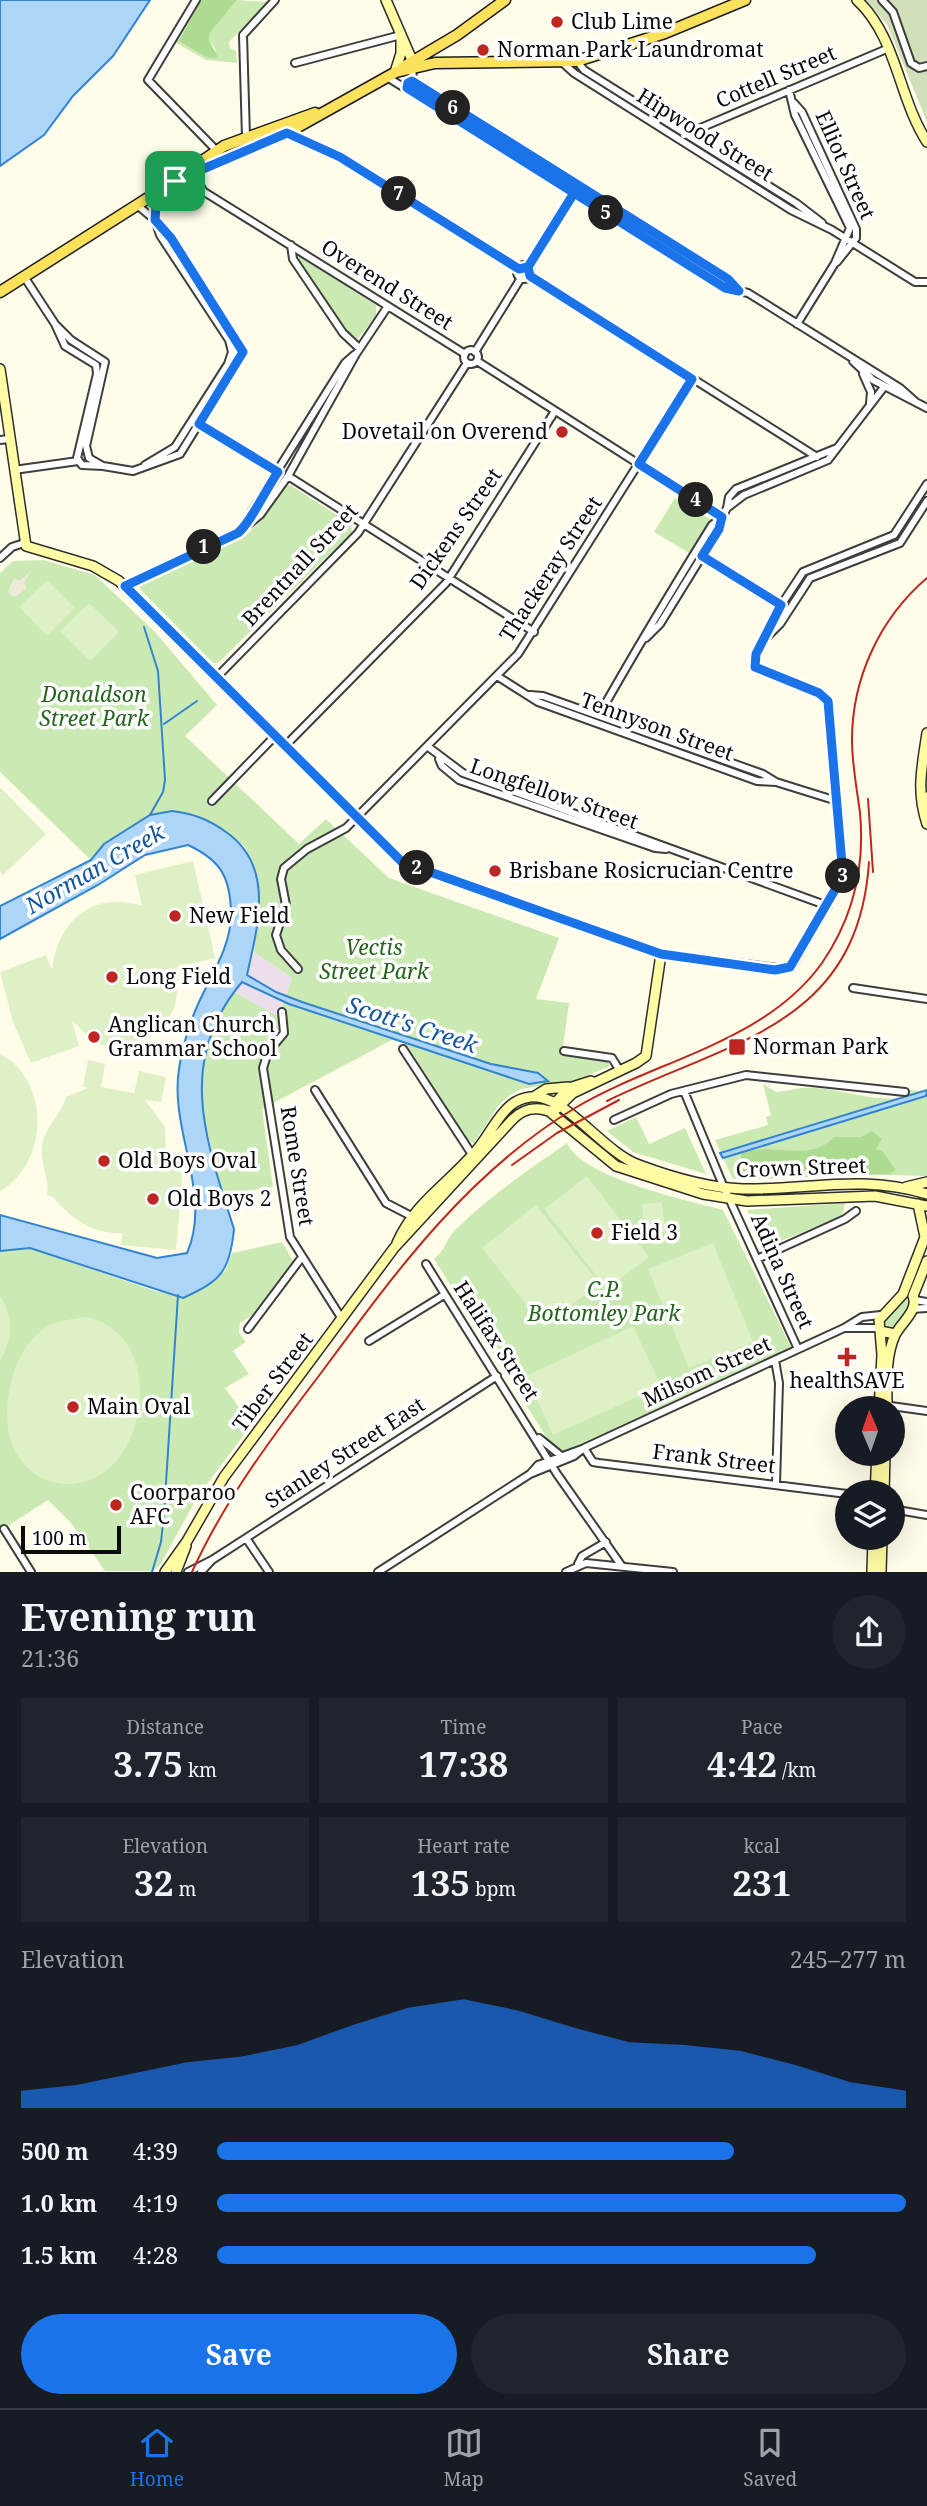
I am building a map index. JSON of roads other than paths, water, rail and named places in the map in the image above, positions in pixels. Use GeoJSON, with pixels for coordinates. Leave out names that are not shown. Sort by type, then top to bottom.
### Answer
{"type":"FeatureCollection","features":[{"type":"Feature","properties":{"kind":"main road"},"geometry":{"type":"LineString","coordinates":[[387,0],[412,64]]}},
{"type":"Feature","properties":{"kind":"main road"},"geometry":{"type":"LineString","coordinates":[[412,64],[577,61],[665,33],[745,0]]}},
{"type":"Feature","properties":{"kind":"main road"},"geometry":{"type":"LineString","coordinates":[[848,0],[868,13]]}},
{"type":"Feature","properties":{"kind":"main road"},"geometry":{"type":"LineString","coordinates":[[857,0],[880,25],[909,109],[925,136]]}},
{"type":"Feature","properties":{"kind":"main road"},"geometry":{"type":"LineString","coordinates":[[0,292],[177,180],[287,133],[322,110],[412,64],[500,1]]}},
{"type":"Feature","properties":{"kind":"main road"},"geometry":{"type":"LineString","coordinates":[[392,74],[401,52],[401,35]]}},
{"type":"Feature","properties":{"kind":"main road"},"geometry":{"type":"LineString","coordinates":[[447,41],[445,54],[455,62]]}},
{"type":"Feature","properties":{"kind":"main road"},"geometry":{"type":"LineString","coordinates":[[177,180],[216,150],[322,110]]}},
{"type":"Feature","properties":{"kind":"main road"},"geometry":{"type":"LineString","coordinates":[[269,129],[284,129],[287,133]]}},
{"type":"Feature","properties":{"kind":"main road"},"geometry":{"type":"LineString","coordinates":[[216,150],[235,153]]}},
{"type":"Feature","properties":{"kind":"main road"},"geometry":{"type":"LineString","coordinates":[[0,299],[20,281]]}},
{"type":"Feature","properties":{"kind":"main road"},"geometry":{"type":"LineString","coordinates":[[0,369],[5,439],[14,470],[24,543],[31,550],[100,569],[125,586],[396,858],[408,865],[661,954],[646,1056],[558,1103],[533,1096]]}},
{"type":"Feature","properties":{"kind":"main road"},"geometry":{"type":"LineString","coordinates":[[926,821],[921,809],[920,791],[927,733]]}},
{"type":"Feature","properties":{"kind":"main road"},"geometry":{"type":"LineString","coordinates":[[926,821],[927,797]]}},
{"type":"Feature","properties":{"kind":"main road"},"geometry":{"type":"LineString","coordinates":[[474,1158],[508,1108],[520,1099],[546,1089],[598,1080]]}},
{"type":"Feature","properties":{"kind":"main road"},"geometry":{"type":"LineString","coordinates":[[474,1158],[521,1112],[533,1108],[550,1112],[569,1087]]}},
{"type":"Feature","properties":{"kind":"main road","name":"Crown Street"},"geometry":{"type":"LineString","coordinates":[[558,1103],[607,1148],[625,1159],[724,1188],[875,1182],[927,1194]]}},
{"type":"Feature","properties":{"kind":"main road","name":"Crown Street"},"geometry":{"type":"LineString","coordinates":[[550,1112],[604,1159],[625,1171],[731,1200],[857,1195],[922,1205]]}},
{"type":"Feature","properties":{"kind":"main road","name":"Tiber Street"},"geometry":{"type":"LineString","coordinates":[[165,1572],[187,1541],[224,1477],[394,1248],[416,1219],[474,1158]]}},
{"type":"Feature","properties":{"kind":"main road"},"geometry":{"type":"LineString","coordinates":[[906,1187],[927,1182]]}},
{"type":"Feature","properties":{"kind":"main road"},"geometry":{"type":"LineString","coordinates":[[911,1300],[926,1235],[922,1205]]}},
{"type":"Feature","properties":{"kind":"main road"},"geometry":{"type":"LineString","coordinates":[[884,1396],[895,1334],[927,1261]]}},
{"type":"Feature","properties":{"kind":"main road"},"geometry":{"type":"LineString","coordinates":[[882,1396],[879,1330],[881,1315],[911,1300]]}},
{"type":"Feature","properties":{"kind":"main road"},"geometry":{"type":"LineString","coordinates":[[879,1330],[895,1334]]}},
{"type":"Feature","properties":{"kind":"main road","name":"Tiber Street"},"geometry":{"type":"LineString","coordinates":[[176,1572],[187,1541]]}},
{"type":"Feature","properties":{"kind":"main road"},"geometry":{"type":"LineString","coordinates":[[872,1572],[873,1550]]}},
{"type":"Feature","properties":{"kind":"main road"},"geometry":{"type":"LineString","coordinates":[[881,1572],[882,1550]]}},
{"type":"Feature","properties":{"kind":"street"},"geometry":{"type":"LineString","coordinates":[[196,0],[148,80],[216,150]]}},
{"type":"Feature","properties":{"kind":"street"},"geometry":{"type":"LineString","coordinates":[[246,137],[243,34],[275,0]]}},
{"type":"Feature","properties":{"kind":"street"},"geometry":{"type":"LineString","coordinates":[[882,0],[893,12],[911,63],[919,68],[927,66]]}},
{"type":"Feature","properties":{"kind":"street"},"geometry":{"type":"LineString","coordinates":[[295,63],[401,35]]}},
{"type":"Feature","properties":{"kind":"street","name":"Cottell Street"},"geometry":{"type":"LineString","coordinates":[[680,140],[686,134],[888,48]]}},
{"type":"Feature","properties":{"kind":"street","name":"Hipwood Street"},"geometry":{"type":"LineString","coordinates":[[577,61],[585,71],[796,203],[849,241],[915,282],[927,282]]}},
{"type":"Feature","properties":{"kind":"street","name":"Hipwood Street"},"geometry":{"type":"LineString","coordinates":[[563,63],[576,75],[791,210],[832,230]]}},
{"type":"Feature","properties":{"kind":"street"},"geometry":{"type":"LineString","coordinates":[[412,64],[414,82]]}},
{"type":"Feature","properties":{"kind":"street"},"geometry":{"type":"LineString","coordinates":[[392,74],[407,88],[725,288],[739,291],[797,324],[905,391],[917,403]]}},
{"type":"Feature","properties":{"kind":"street"},"geometry":{"type":"LineString","coordinates":[[407,88],[409,82],[414,82],[728,279],[739,291]]}},
{"type":"Feature","properties":{"kind":"street","name":"Elliot Street"},"geometry":{"type":"LineString","coordinates":[[789,90],[851,217],[856,232],[849,241]]}},
{"type":"Feature","properties":{"kind":"street"},"geometry":{"type":"LineString","coordinates":[[287,133],[340,157],[519,269],[528,267]]}},
{"type":"Feature","properties":{"kind":"street"},"geometry":{"type":"LineString","coordinates":[[202,168],[198,183],[206,193]]}},
{"type":"Feature","properties":{"kind":"street","name":"Overend Street"},"geometry":{"type":"LineString","coordinates":[[177,180],[206,193],[465,354]]}},
{"type":"Feature","properties":{"kind":"street"},"geometry":{"type":"LineString","coordinates":[[141,469],[175,447],[229,362],[232,352],[229,340],[160,235],[157,223],[157,192]]}},
{"type":"Feature","properties":{"kind":"street"},"geometry":{"type":"LineString","coordinates":[[530,276],[528,267],[574,193]]}},
{"type":"Feature","properties":{"kind":"street"},"geometry":{"type":"LineString","coordinates":[[14,470],[78,461],[92,467],[132,471],[180,454],[243,350],[171,238],[137,205]]}},
{"type":"Feature","properties":{"kind":"street"},"geometry":{"type":"LineString","coordinates":[[797,324],[849,241]]}},
{"type":"Feature","properties":{"kind":"street","name":"Overend Street"},"geometry":{"type":"LineString","coordinates":[[291,245],[293,259],[358,351]]}},
{"type":"Feature","properties":{"kind":"street"},"geometry":{"type":"LineString","coordinates":[[477,361],[467,363],[465,354],[474,352],[521,278],[519,269]]}},
{"type":"Feature","properties":{"kind":"street"},"geometry":{"type":"LineString","coordinates":[[521,278],[530,276],[817,457]]}},
{"type":"Feature","properties":{"kind":"street"},"geometry":{"type":"LineString","coordinates":[[20,281],[71,340],[105,361],[86,449],[88,457],[103,466]]}},
{"type":"Feature","properties":{"kind":"street"},"geometry":{"type":"LineString","coordinates":[[125,586],[238,533],[260,515],[288,477],[358,351],[388,306]]}},
{"type":"Feature","properties":{"kind":"street"},"geometry":{"type":"LineString","coordinates":[[55,324],[65,346],[93,361],[97,371],[78,461]]}},
{"type":"Feature","properties":{"kind":"street"},"geometry":{"type":"LineString","coordinates":[[248,524],[252,511],[345,363],[358,351]]}},
{"type":"Feature","properties":{"kind":"street"},"geometry":{"type":"LineString","coordinates":[[474,352],[477,361],[722,517]]}},
{"type":"Feature","properties":{"kind":"street"},"geometry":{"type":"LineString","coordinates":[[846,354],[884,387],[927,408]]}},
{"type":"Feature","properties":{"kind":"street","name":"Brentnall Street"},"geometry":{"type":"LineString","coordinates":[[216,678],[365,525],[467,363]]}},
{"type":"Feature","properties":{"kind":"street"},"geometry":{"type":"LineString","coordinates":[[859,368],[872,394],[870,405]]}},
{"type":"Feature","properties":{"kind":"street","name":"Thackeray Street"},"geometry":{"type":"LineString","coordinates":[[298,969],[281,950],[276,935],[286,905],[283,871],[299,855],[344,830],[497,676],[534,632],[692,379]]}},
{"type":"Feature","properties":{"kind":"street"},"geometry":{"type":"LineString","coordinates":[[727,508],[742,496],[825,463],[884,387]]}},
{"type":"Feature","properties":{"kind":"street","name":"Dickens Street"},"geometry":{"type":"LineString","coordinates":[[284,747],[449,579],[555,411]]}},
{"type":"Feature","properties":{"kind":"street"},"geometry":{"type":"LineString","coordinates":[[199,424],[278,472]]}},
{"type":"Feature","properties":{"kind":"street"},"geometry":{"type":"LineString","coordinates":[[646,638],[660,624],[719,529],[729,497],[736,489],[840,447]]}},
{"type":"Feature","properties":{"kind":"street"},"geometry":{"type":"LineString","coordinates":[[288,477],[534,632]]}},
{"type":"Feature","properties":{"kind":"street"},"geometry":{"type":"LineString","coordinates":[[661,954],[786,969],[794,962],[828,906],[843,876],[828,701],[819,693],[756,669],[754,660],[781,605],[807,569],[894,535],[927,484]]}},
{"type":"Feature","properties":{"kind":"street"},"geometry":{"type":"LineString","coordinates":[[761,644],[780,624],[808,579],[898,544],[927,501]]}},
{"type":"Feature","properties":{"kind":"street"},"geometry":{"type":"LineString","coordinates":[[599,715],[690,559],[712,525],[722,517]]}},
{"type":"Feature","properties":{"kind":"street"},"geometry":{"type":"LineString","coordinates":[[0,558],[12,547],[24,543]]}},
{"type":"Feature","properties":{"kind":"street"},"geometry":{"type":"LineString","coordinates":[[702,556],[781,605]]}},
{"type":"Feature","properties":{"kind":"street","name":"Tennyson Street"},"geometry":{"type":"LineString","coordinates":[[497,676],[513,689],[600,726],[757,781],[776,782],[837,801]]}},
{"type":"Feature","properties":{"kind":"street","name":"Tennyson Street"},"geometry":{"type":"LineString","coordinates":[[530,695],[543,696],[599,715],[764,774],[776,782]]}},
{"type":"Feature","properties":{"kind":"street"},"geometry":{"type":"LineString","coordinates":[[212,801],[274,737]]}},
{"type":"Feature","properties":{"kind":"street","name":"Longfellow Street"},"geometry":{"type":"LineString","coordinates":[[427,746],[438,757],[442,766],[459,780],[655,848],[668,849],[828,906]]}},
{"type":"Feature","properties":{"kind":"street"},"geometry":{"type":"LineString","coordinates":[[853,988],[927,999]]}},
{"type":"Feature","properties":{"kind":"street","name":"Rome Street"},"geometry":{"type":"LineString","coordinates":[[282,1012],[284,1033],[268,1052],[263,1068],[290,1234],[342,1319]]}},
{"type":"Feature","properties":{"kind":"street"},"geometry":{"type":"LineString","coordinates":[[403,1049],[474,1158]]}},
{"type":"Feature","properties":{"kind":"street"},"geometry":{"type":"LineString","coordinates":[[564,1051],[612,1058],[620,1071]]}},
{"type":"Feature","properties":{"kind":"street"},"geometry":{"type":"LineString","coordinates":[[614,1120],[684,1091],[746,1075],[870,1091],[905,1092]]}},
{"type":"Feature","properties":{"kind":"street"},"geometry":{"type":"LineString","coordinates":[[315,1090],[386,1203],[416,1219]]}},
{"type":"Feature","properties":{"kind":"street","name":"Adina Street"},"geometry":{"type":"LineString","coordinates":[[684,1091],[724,1188],[798,1349]]}},
{"type":"Feature","properties":{"kind":"street"},"geometry":{"type":"LineString","coordinates":[[757,1259],[845,1219],[856,1211]]}},
{"type":"Feature","properties":{"kind":"street"},"geometry":{"type":"LineString","coordinates":[[248,1329],[302,1257]]}},
{"type":"Feature","properties":{"kind":"street","name":"Halifax Street"},"geometry":{"type":"LineString","coordinates":[[426,1264],[621,1565]]}},
{"type":"Feature","properties":{"kind":"street"},"geometry":{"type":"LineString","coordinates":[[369,1341],[444,1295]]}},
{"type":"Feature","properties":{"kind":"street"},"geometry":{"type":"LineString","coordinates":[[911,1300],[927,1302]]}},
{"type":"Feature","properties":{"kind":"street"},"geometry":{"type":"LineString","coordinates":[[911,1300],[927,1308]]}},
{"type":"Feature","properties":{"kind":"street","name":"Milsom Street"},"geometry":{"type":"LineString","coordinates":[[378,1572],[530,1474],[538,1465],[584,1448],[844,1328],[862,1317],[881,1315]]}},
{"type":"Feature","properties":{"kind":"street","name":"Milsom Street"},"geometry":{"type":"LineString","coordinates":[[844,1328],[879,1330]]}},
{"type":"Feature","properties":{"kind":"street"},"geometry":{"type":"LineString","coordinates":[[775,1360],[779,1383],[776,1484]]}},
{"type":"Feature","properties":{"kind":"street","name":"Stanley Street East"},"geometry":{"type":"LineString","coordinates":[[188,1572],[212,1560],[497,1376]]}},
{"type":"Feature","properties":{"kind":"street"},"geometry":{"type":"LineString","coordinates":[[905,1409],[927,1411]]}},
{"type":"Feature","properties":{"kind":"street","name":"Halifax Street"},"geometry":{"type":"LineString","coordinates":[[537,1437],[555,1460]]}},
{"type":"Feature","properties":{"kind":"street","name":"Frank Street"},"geometry":{"type":"LineString","coordinates":[[584,1448],[593,1462],[835,1492]]}},
{"type":"Feature","properties":{"kind":"street"},"geometry":{"type":"LineString","coordinates":[[905,1511],[927,1514]]}},
{"type":"Feature","properties":{"kind":"street"},"geometry":{"type":"LineString","coordinates":[[4,1529],[31,1572]]}},
{"type":"Feature","properties":{"kind":"street"},"geometry":{"type":"LineString","coordinates":[[246,1538],[269,1572]]}},
{"type":"Feature","properties":{"kind":"street"},"geometry":{"type":"LineString","coordinates":[[566,1572],[578,1564],[582,1556],[606,1542]]}},
{"type":"Feature","properties":{"kind":"street","name":"Stanley Street East"},"geometry":{"type":"LineString","coordinates":[[201,1572],[212,1560]]}},
{"type":"Feature","properties":{"kind":"street"},"geometry":{"type":"LineString","coordinates":[[578,1564],[621,1565],[673,1572]]}},
{"type":"Feature","properties":{"kind":"water"},"geometry":{"type":"Polygon","coordinates":[[[0,0],[150,0],[113,56],[73,96],[44,135],[0,166],[0,0]]]}},
{"type":"Feature","properties":{"kind":"water","name":"Norman Creek"},"geometry":{"type":"Polygon","coordinates":[[[172,811],[200,818],[219,827],[241,846],[252,862],[259,898],[247,975],[276,992],[302,1002],[491,1064],[538,1073],[548,1081],[529,1084],[289,1004],[242,982],[221,1012],[209,1042],[203,1072],[202,1102],[207,1133],[234,1229],[230,1255],[215,1280],[183,1298],[30,1248],[0,1251],[0,1215],[157,1258],[187,1253],[194,1231],[195,1208],[180,1115],[179,1069],[192,1018],[228,936],[230,899],[221,871],[208,857],[188,845],[145,855],[98,885],[0,939],[0,906],[91,860],[104,844],[150,815],[172,811]]]}},
{"type":"Feature","properties":{"kind":"water"},"geometry":{"type":"Polygon","coordinates":[[[927,1090],[926,1096],[723,1158],[720,1153],[927,1090]]]}},
{"type":"Feature","properties":{"kind":"waterway"},"geometry":{"type":"LineString","coordinates":[[144,627],[158,671],[165,780],[163,792],[150,815]]}},
{"type":"Feature","properties":{"kind":"waterway"},"geometry":{"type":"LineString","coordinates":[[164,724],[197,701]]}},
{"type":"Feature","properties":{"kind":"waterway"},"geometry":{"type":"LineString","coordinates":[[152,1572],[161,1542],[164,1514],[178,1295]]}},
{"type":"Feature","properties":{"kind":"railway"},"geometry":{"type":"LineString","coordinates":[[192,1572],[219,1519],[268,1444],[405,1263],[466,1194],[536,1134],[575,1108],[606,1091],[707,1048],[771,1013],[798,990],[822,963],[849,910],[861,852],[860,813],[852,740],[857,694],[863,672],[883,630],[895,611],[927,578]]}},
{"type":"Feature","properties":{"kind":"railway"},"geometry":{"type":"LineString","coordinates":[[868,799],[873,872]]}},
{"type":"Feature","properties":{"kind":"railway"},"geometry":{"type":"LineString","coordinates":[[607,1101],[741,1043],[780,1021],[813,994],[841,961],[860,917],[869,862]]}},
{"type":"Feature","properties":{"kind":"railway"},"geometry":{"type":"LineString","coordinates":[[512,1165],[557,1133],[619,1100]]}},
{"type":"Feature","properties":{"kind":"place","name":"Club Lime"},"geometry":{"type":"Point","coordinates":[557,22]}},
{"type":"Feature","properties":{"kind":"place","name":"Norman Park Laundromat"},"geometry":{"type":"Point","coordinates":[483,50]}},
{"type":"Feature","properties":{"kind":"place","name":"Dovetail on Overend"},"geometry":{"type":"Point","coordinates":[562,432]}},
{"type":"Feature","properties":{"kind":"place","name":"Brisbane Rosicrucian Centre"},"geometry":{"type":"Point","coordinates":[495,871]}},
{"type":"Feature","properties":{"kind":"place","name":"New Field"},"geometry":{"type":"Point","coordinates":[175,916]}},
{"type":"Feature","properties":{"kind":"place","name":"Long Field"},"geometry":{"type":"Point","coordinates":[112,977]}},
{"type":"Feature","properties":{"kind":"place","name":"Anglican Church Grammar School"},"geometry":{"type":"Point","coordinates":[94,1037]}},
{"type":"Feature","properties":{"kind":"place","name":"Norman Park"},"geometry":{"type":"Point","coordinates":[737,1047]}},
{"type":"Feature","properties":{"kind":"place","name":"Old Boys Oval"},"geometry":{"type":"Point","coordinates":[104,1161]}},
{"type":"Feature","properties":{"kind":"place","name":"Old Boys 2"},"geometry":{"type":"Point","coordinates":[153,1199]}},
{"type":"Feature","properties":{"kind":"place","name":"Field 3"},"geometry":{"type":"Point","coordinates":[597,1233]}},
{"type":"Feature","properties":{"kind":"place","name":"healthSAVE"},"geometry":{"type":"Point","coordinates":[847,1357]}},
{"type":"Feature","properties":{"kind":"place","name":"Main Oval"},"geometry":{"type":"Point","coordinates":[73,1407]}},
{"type":"Feature","properties":{"kind":"place","name":"Coorparoo AFC"},"geometry":{"type":"Point","coordinates":[116,1505]}},
{"type":"Feature","properties":{"kind":"park label","name":"Donaldson Street Park"},"geometry":{"type":"Point","coordinates":[94,707]}},
{"type":"Feature","properties":{"kind":"park label","name":"Vectis Street Park"},"geometry":{"type":"Point","coordinates":[374,960]}},
{"type":"Feature","properties":{"kind":"park label","name":"C.P. Bottomley Park"},"geometry":{"type":"Point","coordinates":[604,1302]}},
{"type":"Feature","properties":{"kind":"water label","name":"Scott's Creek"},"geometry":{"type":"Point","coordinates":[412,1025]}}]}
